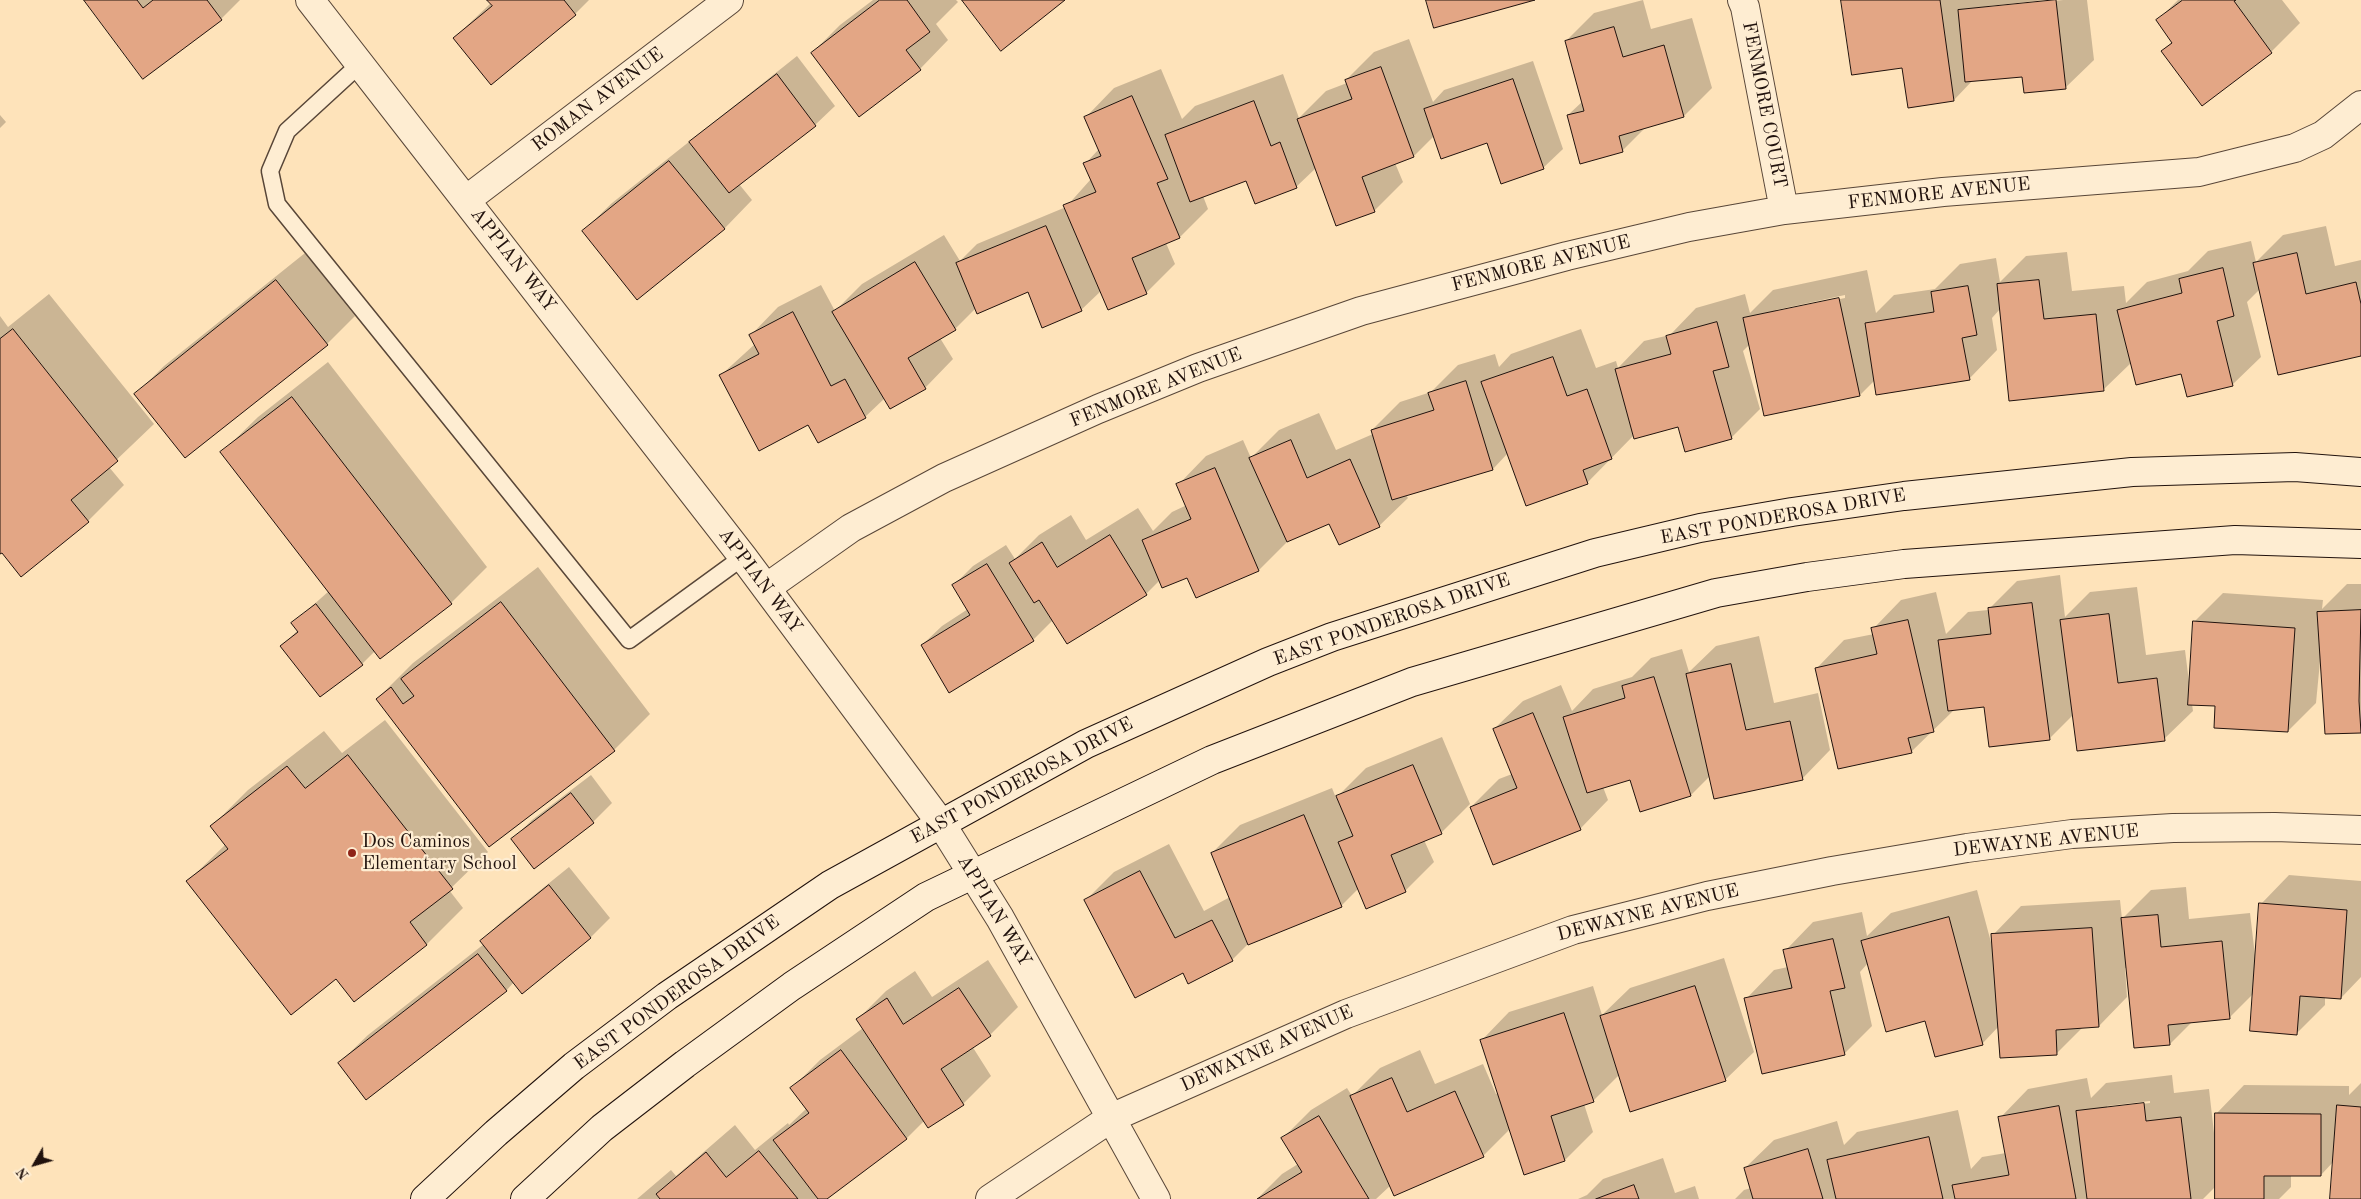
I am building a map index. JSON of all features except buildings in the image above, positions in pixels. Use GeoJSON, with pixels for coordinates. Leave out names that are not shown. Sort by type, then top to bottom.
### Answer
{"type":"FeatureCollection","features":[{"type":"Feature","properties":{"kind":"street","name":"APPIAN WAY"},"geometry":{"type":"LineString","coordinates":[[310,0],[743,557],[940,822],[972,873],[1156,1199]]}},
{"type":"Feature","properties":{"kind":"street","name":"ROMAN AVENUE"},"geometry":{"type":"LineString","coordinates":[[466,200],[729,0]]}},
{"type":"Feature","properties":{"kind":"street","name":"FENMORE COURT"},"geometry":{"type":"LineString","coordinates":[[1742,0],[1745,7],[1784,210]]}},
{"type":"Feature","properties":{"kind":"street","name":"FENMORE AVENUE"},"geometry":{"type":"LineString","coordinates":[[766,588],[851,528],[944,478],[1098,409],[1198,368],[1361,311],[1558,258],[1689,227],[1784,210],[1943,192],[2199,172],[2295,148],[2323,135],[2361,105]]}},
{"type":"Feature","properties":{"kind":"street","name":"EAST PONDEROSA DRIVE"},"geometry":{"type":"LineString","coordinates":[[425,1199],[496,1133],[574,1066],[667,996],[830,885],[940,822],[1086,744],[1268,662],[1332,637],[1595,553],[1746,520],[1924,494],[2132,472],[2295,467],[2361,472]]}},
{"type":"Feature","properties":{"kind":"street"},"geometry":{"type":"LineString","coordinates":[[525,1199],[602,1128],[700,1052],[792,986],[926,897],[972,873],[1212,760],[1412,682],[1716,592],[1807,577],[1914,563],[2235,540],[2361,544]]}},
{"type":"Feature","properties":{"kind":"street","name":"DEWAYNE AVENUE"},"geometry":{"type":"LineString","coordinates":[[990,1199],[1111,1118],[1346,1014],[1467,967],[1573,930],[1707,896],[1871,864],[1967,848],[2072,834],[2182,828],[2275,827],[2361,830]]}},
{"type":"Feature","properties":{"kind":"lane"},"geometry":{"type":"LineString","coordinates":[[360,64],[287,131],[270,171],[277,204],[629,640],[743,557]]}},
{"type":"Feature","properties":{"kind":"place","name":"Dos Caminos Elementary School"},"geometry":{"type":"Point","coordinates":[352,853]}}]}
